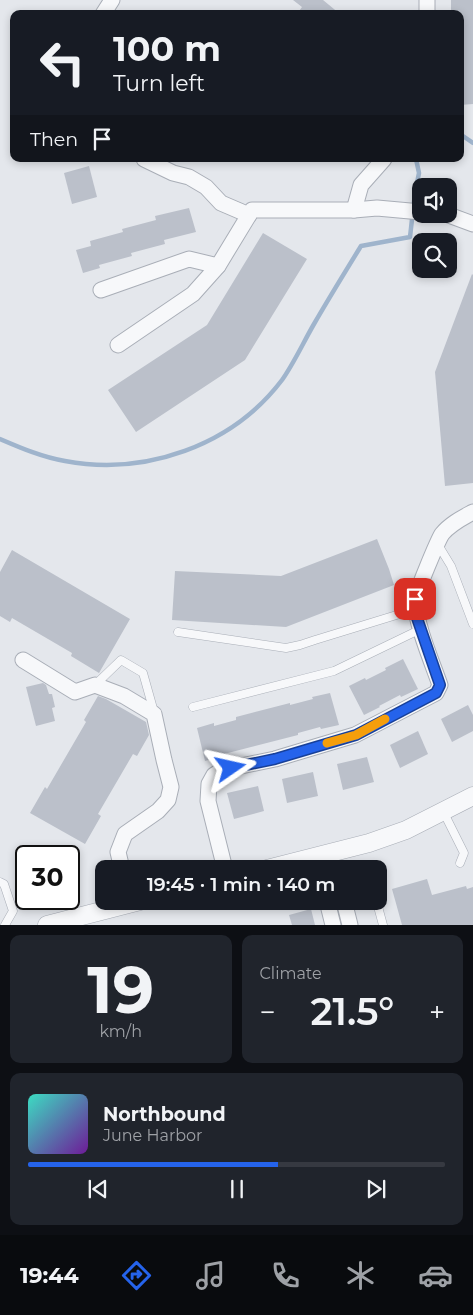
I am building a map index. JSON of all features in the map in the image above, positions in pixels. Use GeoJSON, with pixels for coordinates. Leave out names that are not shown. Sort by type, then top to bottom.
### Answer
{"type":"FeatureCollection","features":[{"type":"Feature","properties":{"kind":"street"},"geometry":{"type":"LineString","coordinates":[[150,162],[173,173],[189,177],[206,187],[222,203],[250,215]]}},
{"type":"Feature","properties":{"kind":"street"},"geometry":{"type":"LineString","coordinates":[[354,210],[361,185],[381,162]]}},
{"type":"Feature","properties":{"kind":"street"},"geometry":{"type":"LineString","coordinates":[[118,345],[193,294],[218,266],[252,210],[354,210],[377,208],[412,211]]}},
{"type":"Feature","properties":{"kind":"street"},"geometry":{"type":"LineString","coordinates":[[457,218],[473,224]]}},
{"type":"Feature","properties":{"kind":"street"},"geometry":{"type":"LineString","coordinates":[[101,290],[189,259],[218,266]]}},
{"type":"Feature","properties":{"kind":"street"},"geometry":{"type":"LineString","coordinates":[[222,860],[208,801],[209,784],[214,775],[222,770],[275,759],[356,735],[436,693],[440,685],[421,630],[415,599],[442,534],[459,519],[473,512]]}},
{"type":"Feature","properties":{"kind":"street"},"geometry":{"type":"LineString","coordinates":[[23,660],[74,692],[95,685],[124,696],[154,714],[170,787],[168,800],[158,811],[125,834],[118,852],[120,860]]}},
{"type":"Feature","properties":{"kind":"street"},"geometry":{"type":"LineString","coordinates":[[328,860],[369,842],[406,830],[473,796]]}},
{"type":"Feature","properties":{"kind":"street"},"geometry":{"type":"LineString","coordinates":[[47,925],[103,910]]}},
{"type":"Feature","properties":{"kind":"street"},"geometry":{"type":"LineString","coordinates":[[329,910],[333,925]]}},
{"type":"Feature","properties":{"kind":"street"},"geometry":{"type":"LineString","coordinates":[[347,910],[350,925]]}},
{"type":"Feature","properties":{"kind":"lane"},"geometry":{"type":"LineString","coordinates":[[437,543],[451,566],[473,624]]}},
{"type":"Feature","properties":{"kind":"lane"},"geometry":{"type":"LineString","coordinates":[[178,632],[286,648],[416,609]]}},
{"type":"Feature","properties":{"kind":"lane"},"geometry":{"type":"LineString","coordinates":[[193,707],[334,671],[421,630]]}},
{"type":"Feature","properties":{"kind":"lane"},"geometry":{"type":"LineString","coordinates":[[95,685],[121,660],[143,673],[154,714]]}},
{"type":"Feature","properties":{"kind":"lane"},"geometry":{"type":"LineString","coordinates":[[444,811],[464,853],[460,863]]}},
{"type":"Feature","properties":{"kind":"lane"},"geometry":{"type":"LineString","coordinates":[[0,882],[4,884],[13,911],[3,924]]}},
{"type":"Feature","properties":{"kind":"lane"},"geometry":{"type":"LineString","coordinates":[[379,910],[383,925]]}},
{"type":"Feature","properties":{"kind":"building"},"geometry":{"type":"Polygon","coordinates":[[[293,0],[323,0],[335,10],[300,10],[302,7],[293,0]]]}},
{"type":"Feature","properties":{"kind":"building"},"geometry":{"type":"Polygon","coordinates":[[[451,0],[473,0],[473,104],[464,105],[464,10],[451,10],[451,0]]]}},
{"type":"Feature","properties":{"kind":"building"},"geometry":{"type":"Polygon","coordinates":[[[89,166],[97,197],[72,204],[64,173],[89,166]]]}},
{"type":"Feature","properties":{"kind":"building"},"geometry":{"type":"Polygon","coordinates":[[[189,208],[196,232],[164,240],[165,244],[131,253],[132,256],[99,265],[100,268],[83,273],[76,250],[91,246],[90,241],[123,232],[122,229],[156,220],[155,216],[189,208]]]}},
{"type":"Feature","properties":{"kind":"building"},"geometry":{"type":"Polygon","coordinates":[[[263,233],[307,259],[245,360],[136,432],[108,390],[207,325],[263,233]]]}},
{"type":"Feature","properties":{"kind":"building"},"geometry":{"type":"Polygon","coordinates":[[[472,274],[473,483],[445,486],[435,372],[472,274]]]}},
{"type":"Feature","properties":{"kind":"building"},"geometry":{"type":"Polygon","coordinates":[[[377,539],[394,585],[286,627],[172,620],[175,571],[281,576],[377,539]]]}},
{"type":"Feature","properties":{"kind":"building"},"geometry":{"type":"Polygon","coordinates":[[[12,550],[130,619],[99,673],[71,656],[72,653],[12,618],[10,622],[0,616],[0,572],[12,550]]]}},
{"type":"Feature","properties":{"kind":"building"},"geometry":{"type":"Polygon","coordinates":[[[403,659],[418,689],[401,697],[400,695],[364,715],[349,686],[386,670],[385,668],[403,659]]]}},
{"type":"Feature","properties":{"kind":"building"},"geometry":{"type":"Polygon","coordinates":[[[43,683],[46,685],[49,694],[52,694],[55,707],[52,708],[55,721],[36,726],[26,687],[43,683]]]}},
{"type":"Feature","properties":{"kind":"building"},"geometry":{"type":"Polygon","coordinates":[[[330,693],[339,725],[321,729],[320,727],[298,733],[298,735],[220,755],[205,761],[197,728],[214,723],[214,726],[236,720],[236,717],[290,703],[290,705],[330,693]]]}},
{"type":"Feature","properties":{"kind":"building"},"geometry":{"type":"Polygon","coordinates":[[[98,696],[146,722],[149,735],[137,756],[133,754],[98,814],[101,816],[85,844],[30,813],[45,787],[47,789],[86,722],[84,720],[98,696]]]}},
{"type":"Feature","properties":{"kind":"building"},"geometry":{"type":"Polygon","coordinates":[[[468,705],[473,715],[473,731],[452,742],[441,719],[468,705]]]}},
{"type":"Feature","properties":{"kind":"building"},"geometry":{"type":"Polygon","coordinates":[[[418,731],[428,754],[400,768],[390,745],[418,731]]]}},
{"type":"Feature","properties":{"kind":"building"},"geometry":{"type":"Polygon","coordinates":[[[367,757],[374,782],[343,790],[337,764],[367,757]]]}},
{"type":"Feature","properties":{"kind":"building"},"geometry":{"type":"Polygon","coordinates":[[[313,772],[318,796],[287,803],[282,779],[313,772]]]}},
{"type":"Feature","properties":{"kind":"building"},"geometry":{"type":"Polygon","coordinates":[[[258,786],[264,811],[234,819],[227,793],[258,786]]]}},
{"type":"Feature","properties":{"kind":"building"},"geometry":{"type":"Polygon","coordinates":[[[427,879],[432,895],[466,886],[467,889],[473,887],[473,925],[402,925],[392,889],[427,879]]]}},
{"type":"Feature","properties":{"kind":"building"},"geometry":{"type":"Polygon","coordinates":[[[311,910],[315,925],[292,925],[289,915],[311,910]]]}},
{"type":"Feature","properties":{"kind":"waterway"},"geometry":{"type":"LineString","coordinates":[[464,137],[473,143]]}},
{"type":"Feature","properties":{"kind":"waterway"},"geometry":{"type":"LineString","coordinates":[[0,439],[40,455],[65,461],[95,465],[126,464],[156,459],[185,451],[212,439],[238,423],[262,403],[282,380],[361,246],[410,237],[419,173],[417,162]]}},
{"type":"Feature","properties":{"kind":"slow traffic"},"geometry":{"type":"LineString","coordinates":[[327,743],[356,735],[385,719]]}},
{"type":"Feature","properties":{"kind":"route"},"geometry":{"type":"LineString","coordinates":[[231,768],[275,759],[356,735],[436,693],[440,685],[417,618],[415,599]]}}]}
